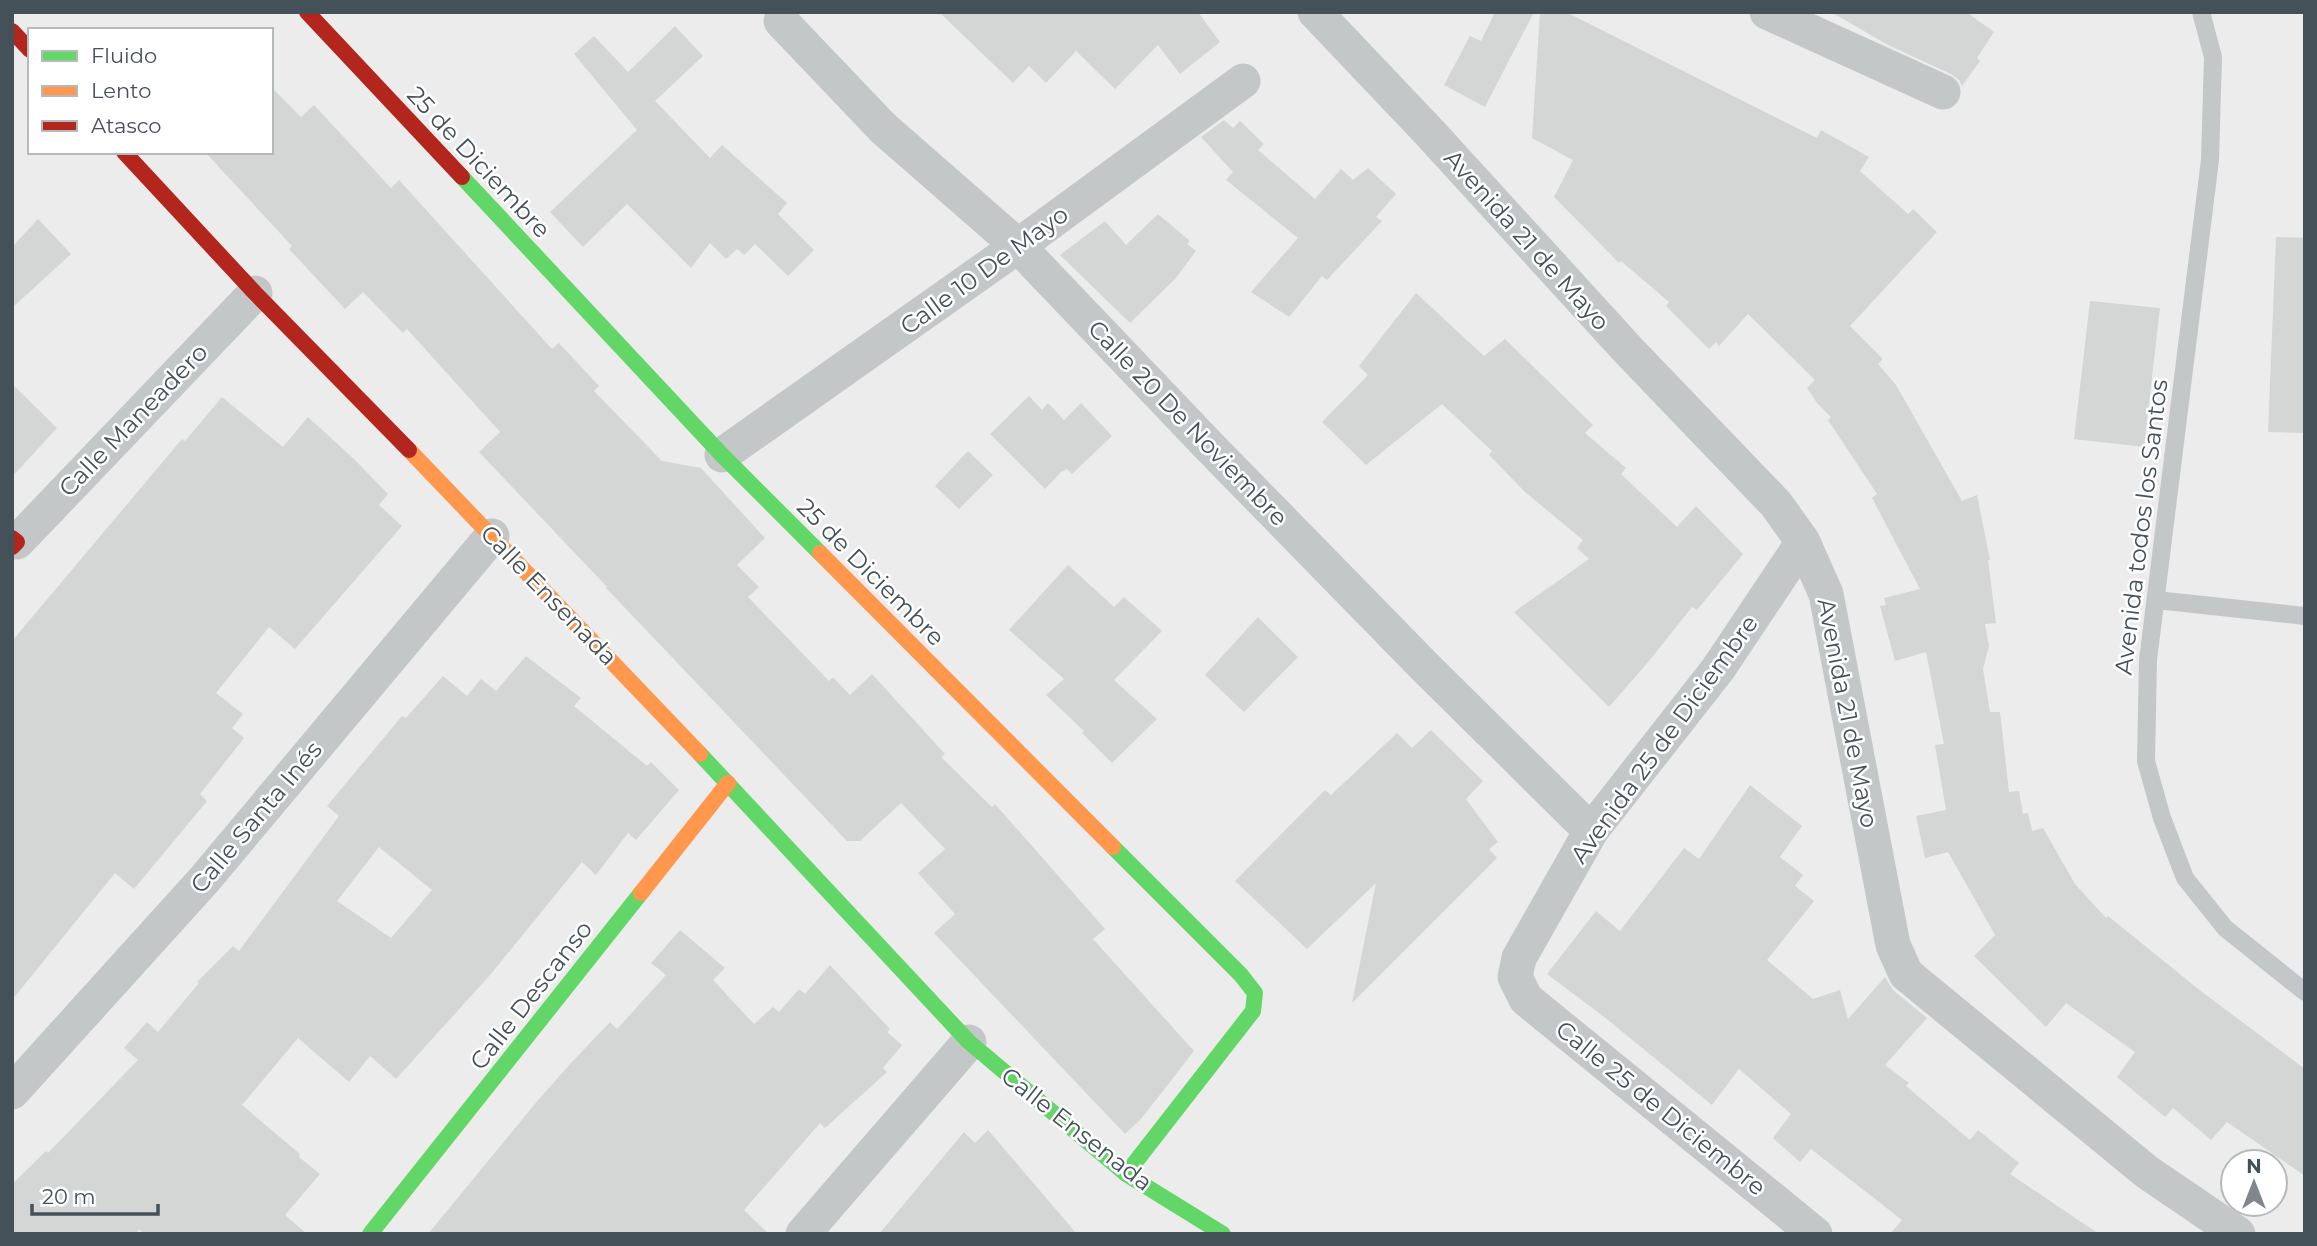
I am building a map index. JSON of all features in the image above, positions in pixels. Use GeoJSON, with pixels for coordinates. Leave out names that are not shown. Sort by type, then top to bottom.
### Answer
{"type":"FeatureCollection","features":[{"type":"Feature","properties":{"kind":"street","name":"25 de Diciembre"},"geometry":{"type":"LineString","coordinates":[[307,12],[722,456],[1241,975],[1255,993],[1253,1011],[1126,1174]]}},
{"type":"Feature","properties":{"kind":"street","name":"Avenida 21 de Mayo"},"geometry":{"type":"LineString","coordinates":[[1315,12],[1629,351],[1776,504],[1803,542],[1826,594],[1893,945],[1906,974],[2147,1172],[2238,1234]]}},
{"type":"Feature","properties":{"kind":"street"},"geometry":{"type":"LineString","coordinates":[[1767,12],[1942,92]]}},
{"type":"Feature","properties":{"kind":"street","name":"Calle 20 De Noviembre"},"geometry":{"type":"LineString","coordinates":[[781,21],[883,128],[1018,246],[1397,638],[1591,831]]}},
{"type":"Feature","properties":{"kind":"street"},"geometry":{"type":"LineString","coordinates":[[12,31],[28,48]]}},
{"type":"Feature","properties":{"kind":"street","name":"Calle 10 De Mayo"},"geometry":{"type":"LineString","coordinates":[[722,456],[1018,246],[1243,80]]}},
{"type":"Feature","properties":{"kind":"street","name":"Calle Ensenada"},"geometry":{"type":"LineString","coordinates":[[126,154],[254,293],[492,536],[727,783],[969,1042],[1126,1174],[1223,1234]]}},
{"type":"Feature","properties":{"kind":"street","name":"Calle Maneadero"},"geometry":{"type":"LineString","coordinates":[[14,542],[254,293]]}},
{"type":"Feature","properties":{"kind":"street","name":"Calle Santa Inés"},"geometry":{"type":"LineString","coordinates":[[12,1092],[204,880],[492,536]]}},
{"type":"Feature","properties":{"kind":"street","name":"Avenida 25 de Diciembre"},"geometry":{"type":"LineString","coordinates":[[1515,977],[1519,958],[1591,831],[1718,669],[1803,542]]}},
{"type":"Feature","properties":{"kind":"street","name":"Calle Descanso"},"geometry":{"type":"LineString","coordinates":[[370,1234],[727,783]]}},
{"type":"Feature","properties":{"kind":"street","name":"Calle 25 de Diciembre"},"geometry":{"type":"LineString","coordinates":[[1515,977],[1526,999],[1815,1234]]}},
{"type":"Feature","properties":{"kind":"street"},"geometry":{"type":"LineString","coordinates":[[803,1234],[969,1042]]}},
{"type":"Feature","properties":{"kind":"lane","name":"Avenida todos los Santos"},"geometry":{"type":"LineString","coordinates":[[2202,12],[2213,57],[2210,160],[2148,660],[2146,761],[2162,818],[2185,878],[2225,928],[2305,992]]}},
{"type":"Feature","properties":{"kind":"lane"},"geometry":{"type":"LineString","coordinates":[[2156,600],[2305,616]]}},
{"type":"Feature","properties":{"kind":"building"},"geometry":{"type":"Polygon","coordinates":[[[939,12],[1198,12],[1220,42],[1180,74],[1158,45],[1115,89],[1076,51],[1046,83],[1029,66],[1013,83],[939,12]]]}},
{"type":"Feature","properties":{"kind":"building"},"geometry":{"type":"Polygon","coordinates":[[[1495,12],[1534,12],[1485,107],[1444,85],[1470,36],[1481,41],[1495,12]]]}},
{"type":"Feature","properties":{"kind":"building"},"geometry":{"type":"Polygon","coordinates":[[[1540,12],[1566,12],[1817,138],[1821,130],[1869,157],[1860,171],[1908,214],[1913,209],[1937,232],[1850,326],[1883,359],[1878,364],[1896,385],[1962,501],[1977,495],[1990,560],[1996,623],[1985,624],[1989,646],[1983,669],[1990,712],[2000,712],[2009,792],[2019,791],[2023,814],[2028,813],[2032,831],[2043,828],[2075,884],[2106,918],[2108,916],[2202,992],[2305,1069],[2305,1176],[2289,1165],[2289,1148],[2265,1148],[2227,1122],[2211,1140],[2173,1108],[2165,1117],[2117,1077],[2135,1052],[2066,1003],[2046,1027],[1974,956],[1995,935],[1948,852],[1925,858],[1916,816],[1946,810],[1935,745],[1944,744],[1926,652],[1895,661],[1880,606],[1886,605],[1884,598],[1920,589],[1872,498],[1877,494],[1828,420],[1831,417],[1807,388],[1815,380],[1748,314],[1719,346],[1716,342],[1709,349],[1666,306],[1669,302],[1621,261],[1619,263],[1554,197],[1573,160],[1532,138],[1540,12]]]}},
{"type":"Feature","properties":{"kind":"building"},"geometry":{"type":"Polygon","coordinates":[[[1831,12],[1966,12],[1994,32],[1977,58],[1980,61],[1962,86],[1951,74],[1888,45],[1831,12]]]}},
{"type":"Feature","properties":{"kind":"building"},"geometry":{"type":"Polygon","coordinates":[[[675,26],[703,56],[655,101],[710,158],[722,145],[787,203],[778,214],[814,250],[788,276],[755,244],[744,255],[737,249],[726,259],[710,243],[691,268],[627,204],[583,247],[550,212],[637,130],[574,54],[594,36],[628,72],[675,26]]]}},
{"type":"Feature","properties":{"kind":"building"},"geometry":{"type":"Polygon","coordinates":[[[273,89],[301,117],[314,105],[391,188],[399,180],[552,349],[559,343],[599,386],[594,391],[662,461],[701,468],[765,538],[737,565],[759,587],[748,597],[829,681],[833,677],[850,695],[872,674],[945,754],[941,757],[992,807],[995,804],[1105,929],[1093,939],[1194,1051],[1141,1119],[1125,1134],[934,933],[955,914],[918,873],[945,849],[901,803],[860,841],[847,841],[479,452],[500,432],[407,329],[403,333],[363,292],[345,309],[289,249],[292,246],[207,154],[273,154],[273,89]]]}},
{"type":"Feature","properties":{"kind":"building"},"geometry":{"type":"Polygon","coordinates":[[[1224,120],[1233,128],[1240,121],[1264,144],[1258,150],[1315,199],[1341,169],[1353,180],[1368,168],[1396,194],[1376,217],[1382,221],[1327,280],[1322,276],[1289,317],[1251,292],[1298,238],[1226,180],[1233,172],[1201,137],[1224,120]]]}},
{"type":"Feature","properties":{"kind":"building"},"geometry":{"type":"Polygon","coordinates":[[[1158,214],[1190,241],[1187,244],[1196,251],[1176,278],[1130,323],[1060,255],[1105,221],[1126,245],[1158,214]]]}},
{"type":"Feature","properties":{"kind":"building"},"geometry":{"type":"Polygon","coordinates":[[[38,219],[71,254],[12,308],[12,247],[38,219]]]}},
{"type":"Feature","properties":{"kind":"building"},"geometry":{"type":"Polygon","coordinates":[[[2276,237],[2305,238],[2305,433],[2268,432],[2276,237]]]}},
{"type":"Feature","properties":{"kind":"building"},"geometry":{"type":"Polygon","coordinates":[[[1416,293],[1484,356],[1505,339],[1593,425],[1585,433],[1626,468],[1621,474],[1677,527],[1696,506],[1743,554],[1697,610],[1692,607],[1609,707],[1514,612],[1589,559],[1577,548],[1583,540],[1525,492],[1489,455],[1492,451],[1442,404],[1366,465],[1322,422],[1368,375],[1359,366],[1416,293]]]}},
{"type":"Feature","properties":{"kind":"building"},"geometry":{"type":"Polygon","coordinates":[[[2090,301],[2160,308],[2144,447],[2074,439],[2090,301]]]}},
{"type":"Feature","properties":{"kind":"building"},"geometry":{"type":"Polygon","coordinates":[[[12,384],[57,428],[12,477],[12,384]]]}},
{"type":"Feature","properties":{"kind":"building"},"geometry":{"type":"Polygon","coordinates":[[[1029,396],[1042,410],[1048,403],[1064,420],[1081,403],[1112,436],[1072,474],[1067,469],[1062,471],[1045,489],[990,434],[1029,396]]]}},
{"type":"Feature","properties":{"kind":"building"},"geometry":{"type":"Polygon","coordinates":[[[222,397],[283,447],[308,417],[388,494],[379,505],[402,526],[295,649],[269,627],[216,693],[243,714],[232,728],[244,738],[200,794],[207,801],[134,889],[115,873],[12,1000],[12,641],[182,439],[185,441],[222,397]]]}},
{"type":"Feature","properties":{"kind":"building"},"geometry":{"type":"Polygon","coordinates":[[[968,451],[993,475],[959,509],[935,486],[968,451]]]}},
{"type":"Feature","properties":{"kind":"building"},"geometry":{"type":"Polygon","coordinates":[[[1068,565],[1114,607],[1124,597],[1162,631],[1114,680],[1157,719],[1112,763],[1082,733],[1084,731],[1046,695],[1064,679],[1009,630],[1068,565]]]}},
{"type":"Feature","properties":{"kind":"building"},"geometry":{"type":"Polygon","coordinates":[[[1258,617],[1298,657],[1244,712],[1205,675],[1258,617]]]}},
{"type":"Feature","properties":{"kind":"building"},"geometry":{"type":"Polygon","coordinates":[[[526,656],[581,698],[574,706],[647,766],[651,762],[679,790],[636,840],[628,833],[596,875],[582,862],[490,975],[396,1079],[370,1056],[349,1082],[298,1038],[242,1105],[320,1174],[285,1215],[307,1234],[144,1234],[139,1229],[136,1234],[12,1234],[12,1184],[46,1151],[48,1153],[138,1060],[124,1048],[147,1022],[158,1032],[199,983],[197,982],[233,946],[239,951],[339,816],[327,806],[402,716],[406,718],[443,676],[467,696],[481,679],[496,691],[526,656]],[[379,847],[337,901],[391,938],[432,890],[379,847]]]}},
{"type":"Feature","properties":{"kind":"building"},"geometry":{"type":"Polygon","coordinates":[[[1431,730],[1483,781],[1466,799],[1498,842],[1489,849],[1497,858],[1352,1003],[1376,883],[1307,949],[1235,881],[1325,790],[1331,795],[1397,733],[1412,748],[1431,730]]]}},
{"type":"Feature","properties":{"kind":"building"},"geometry":{"type":"Polygon","coordinates":[[[1750,785],[1802,826],[1780,857],[1803,875],[1795,886],[1814,901],[1767,960],[1813,999],[1840,990],[1848,1019],[1885,977],[1893,990],[1927,1018],[1885,1065],[1909,1083],[1906,1086],[1970,1140],[1978,1130],[2019,1163],[2010,1174],[2099,1234],[1890,1234],[1902,1220],[1811,1149],[1800,1162],[1773,1138],[1791,1114],[1739,1069],[1712,1105],[1547,974],[1596,911],[1620,931],[1684,848],[1699,859],[1750,785]]]}},
{"type":"Feature","properties":{"kind":"building"},"geometry":{"type":"Polygon","coordinates":[[[680,930],[725,968],[713,980],[754,1024],[773,1007],[779,1012],[799,989],[805,994],[830,965],[890,1029],[887,1032],[902,1045],[883,1068],[887,1072],[825,1128],[820,1123],[744,1210],[769,1234],[428,1234],[572,1062],[610,1022],[617,1029],[666,975],[651,963],[680,930]]]}},
{"type":"Feature","properties":{"kind":"building"},"geometry":{"type":"Polygon","coordinates":[[[988,1130],[1077,1234],[879,1234],[964,1132],[975,1143],[988,1130]]]}},
{"type":"Feature","properties":{"kind":"traffic: fast"},"geometry":{"type":"LineString","coordinates":[[462,177],[722,455],[820,553]]}},
{"type":"Feature","properties":{"kind":"traffic: fast"},"geometry":{"type":"LineString","coordinates":[[700,754],[969,1042],[1126,1174],[1223,1234]]}},
{"type":"Feature","properties":{"kind":"traffic: fast"},"geometry":{"type":"LineString","coordinates":[[1113,847],[1241,975],[1255,993],[1253,1011],[1126,1174]]}},
{"type":"Feature","properties":{"kind":"traffic: fast"},"geometry":{"type":"LineString","coordinates":[[370,1234],[641,893]]}},
{"type":"Feature","properties":{"kind":"traffic: slow"},"geometry":{"type":"LineString","coordinates":[[409,450],[700,754]]}},
{"type":"Feature","properties":{"kind":"traffic: slow"},"geometry":{"type":"LineString","coordinates":[[820,553],[1113,847]]}},
{"type":"Feature","properties":{"kind":"traffic: slow"},"geometry":{"type":"LineString","coordinates":[[641,893],[728,783]]}},
{"type":"Feature","properties":{"kind":"traffic: jam"},"geometry":{"type":"LineString","coordinates":[[307,12],[462,177]]}},
{"type":"Feature","properties":{"kind":"traffic: jam"},"geometry":{"type":"LineString","coordinates":[[12,31],[28,48]]}},
{"type":"Feature","properties":{"kind":"traffic: jam"},"geometry":{"type":"LineString","coordinates":[[126,154],[255,293],[409,450]]}},
{"type":"Feature","properties":{"kind":"traffic: jam"},"geometry":{"type":"LineString","coordinates":[[12,538],[17,542],[12,547]]}}]}
